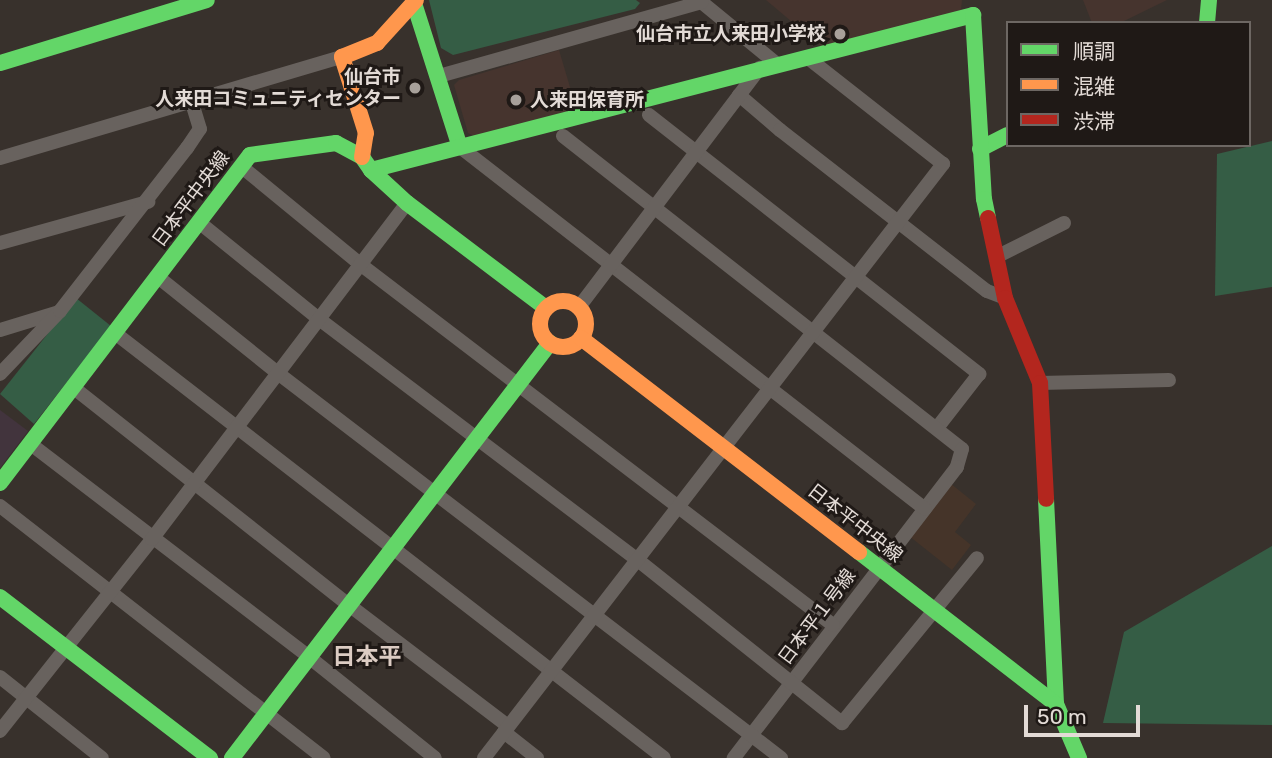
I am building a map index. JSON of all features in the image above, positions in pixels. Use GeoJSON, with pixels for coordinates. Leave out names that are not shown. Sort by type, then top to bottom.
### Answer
{"type":"FeatureCollection","features":[{"type":"Feature","properties":{"kind":"street"},"geometry":{"type":"LineString","coordinates":[[0,63],[207,0]]}},
{"type":"Feature","properties":{"kind":"street"},"geometry":{"type":"LineString","coordinates":[[0,158],[342,57],[377,43],[414,0]]}},
{"type":"Feature","properties":{"kind":"street"},"geometry":{"type":"LineString","coordinates":[[414,0],[460,147],[925,509]]}},
{"type":"Feature","properties":{"kind":"street"},"geometry":{"type":"LineString","coordinates":[[1207,21],[1209,0]]}},
{"type":"Feature","properties":{"kind":"street"},"geometry":{"type":"LineString","coordinates":[[439,76],[701,1],[777,64]]}},
{"type":"Feature","properties":{"kind":"street"},"geometry":{"type":"LineString","coordinates":[[342,57],[366,133],[366,164],[460,147],[760,68],[809,59],[926,25],[973,7],[984,199],[1005,298],[1040,383],[1056,704],[1079,758]]}},
{"type":"Feature","properties":{"kind":"street"},"geometry":{"type":"LineString","coordinates":[[484,758],[639,561],[724,446],[943,164],[809,59]]}},
{"type":"Feature","properties":{"kind":"street"},"geometry":{"type":"LineString","coordinates":[[579,307],[760,68]]}},
{"type":"Feature","properties":{"kind":"street"},"geometry":{"type":"LineString","coordinates":[[739,95],[987,291],[1005,298]]}},
{"type":"Feature","properties":{"kind":"street"},"geometry":{"type":"LineString","coordinates":[[0,374],[60,311],[148,201],[200,129],[192,103]]}},
{"type":"Feature","properties":{"kind":"street"},"geometry":{"type":"LineString","coordinates":[[564,136],[937,428],[979,374],[649,116]]}},
{"type":"Feature","properties":{"kind":"street"},"geometry":{"type":"LineString","coordinates":[[980,149],[1006,136]]}},
{"type":"Feature","properties":{"kind":"street","name":"日本平中央線"},"geometry":{"type":"LineString","coordinates":[[0,483],[32,445],[250,155],[336,143],[366,164],[407,203],[546,308]]}},
{"type":"Feature","properties":{"kind":"street"},"geometry":{"type":"LineString","coordinates":[[242,167],[360,264],[833,625]]}},
{"type":"Feature","properties":{"kind":"street"},"geometry":{"type":"LineString","coordinates":[[0,243],[148,201]]}},
{"type":"Feature","properties":{"kind":"street"},"geometry":{"type":"LineString","coordinates":[[0,731],[152,539],[407,203]]}},
{"type":"Feature","properties":{"kind":"street"},"geometry":{"type":"LineString","coordinates":[[200,223],[319,319],[639,561],[842,723],[977,558]]}},
{"type":"Feature","properties":{"kind":"street"},"geometry":{"type":"LineString","coordinates":[[996,257],[1064,223]]}},
{"type":"Feature","properties":{"kind":"street"},"geometry":{"type":"LineString","coordinates":[[158,277],[279,374],[597,614],[781,758]]}},
{"type":"Feature","properties":{"kind":"street"},"geometry":{"type":"LineString","coordinates":[[558,301],[579,307],[586,319],[581,338],[570,346],[550,343],[541,331],[541,315],[546,308],[558,301]]}},
{"type":"Feature","properties":{"kind":"street"},"geometry":{"type":"LineString","coordinates":[[0,330],[60,311]]}},
{"type":"Feature","properties":{"kind":"street"},"geometry":{"type":"LineString","coordinates":[[115,333],[664,758]]}},
{"type":"Feature","properties":{"kind":"street","name":"日本平中央線"},"geometry":{"type":"LineString","coordinates":[[581,338],[724,446],[933,612],[1056,704]]}},
{"type":"Feature","properties":{"kind":"street"},"geometry":{"type":"LineString","coordinates":[[232,758],[550,343]]}},
{"type":"Feature","properties":{"kind":"street"},"geometry":{"type":"LineString","coordinates":[[1040,383],[1169,380]]}},
{"type":"Feature","properties":{"kind":"street"},"geometry":{"type":"LineString","coordinates":[[74,388],[506,729],[537,758]]}},
{"type":"Feature","properties":{"kind":"street","name":"日本平１号線"},"geometry":{"type":"LineString","coordinates":[[734,758],[833,625],[957,467],[962,449],[937,428]]}},
{"type":"Feature","properties":{"kind":"street"},"geometry":{"type":"LineString","coordinates":[[32,445],[309,657],[435,758]]}},
{"type":"Feature","properties":{"kind":"street"},"geometry":{"type":"LineString","coordinates":[[0,506],[324,758]]}},
{"type":"Feature","properties":{"kind":"street"},"geometry":{"type":"LineString","coordinates":[[0,597],[210,758]]}},
{"type":"Feature","properties":{"kind":"street"},"geometry":{"type":"LineString","coordinates":[[0,677],[102,758]]}},
{"type":"Feature","properties":{"kind":"shaded area","name":"仙台市立人来田小学校"},"geometry":{"type":"Polygon","coordinates":[[[766,0],[962,0],[961,10],[823,48],[766,0]]]}},
{"type":"Feature","properties":{"kind":"shaded area"},"geometry":{"type":"Polygon","coordinates":[[[1083,0],[1167,0],[1124,21],[1091,21],[1083,0]]]}},
{"type":"Feature","properties":{"kind":"shaded area","name":"人来田保育所"},"geometry":{"type":"Polygon","coordinates":[[[559,50],[578,114],[476,137],[468,133],[454,85],[459,80],[559,50]]]}},
{"type":"Feature","properties":{"kind":"shaded area"},"geometry":{"type":"Polygon","coordinates":[[[0,410],[28,431],[0,468],[0,410]]]}},
{"type":"Feature","properties":{"kind":"shaded area"},"geometry":{"type":"Polygon","coordinates":[[[950,483],[976,504],[955,532],[971,545],[952,570],[909,536],[950,483]]]}},
{"type":"Feature","properties":{"kind":"green space"},"geometry":{"type":"Polygon","coordinates":[[[429,0],[636,0],[640,3],[635,9],[453,55],[441,48],[429,0]]]}},
{"type":"Feature","properties":{"kind":"green space"},"geometry":{"type":"Polygon","coordinates":[[[1272,141],[1272,287],[1215,296],[1217,154],[1272,141]]]}},
{"type":"Feature","properties":{"kind":"green space"},"geometry":{"type":"Polygon","coordinates":[[[76,298],[111,326],[34,424],[0,394],[76,298]]]}},
{"type":"Feature","properties":{"kind":"green space"},"geometry":{"type":"Polygon","coordinates":[[[1272,546],[1272,725],[1103,723],[1124,632],[1272,546]]]}},
{"type":"Feature","properties":{"kind":"traffic: fast"},"geometry":{"type":"LineString","coordinates":[[0,63],[207,0]]}},
{"type":"Feature","properties":{"kind":"traffic: fast"},"geometry":{"type":"LineString","coordinates":[[413,0],[460,147]]}},
{"type":"Feature","properties":{"kind":"traffic: fast"},"geometry":{"type":"LineString","coordinates":[[1207,21],[1209,0]]}},
{"type":"Feature","properties":{"kind":"traffic: fast"},"geometry":{"type":"LineString","coordinates":[[371,170],[973,15],[984,199],[988,218]]}},
{"type":"Feature","properties":{"kind":"traffic: fast"},"geometry":{"type":"LineString","coordinates":[[980,149],[1006,136]]}},
{"type":"Feature","properties":{"kind":"traffic: fast"},"geometry":{"type":"LineString","coordinates":[[0,483],[250,155],[336,143],[362,157],[371,170],[407,203],[546,308]]}},
{"type":"Feature","properties":{"kind":"traffic: fast"},"geometry":{"type":"LineString","coordinates":[[232,758],[550,343]]}},
{"type":"Feature","properties":{"kind":"traffic: fast"},"geometry":{"type":"LineString","coordinates":[[1046,499],[1056,704]]}},
{"type":"Feature","properties":{"kind":"traffic: fast"},"geometry":{"type":"LineString","coordinates":[[859,552],[1056,704],[1079,758]]}},
{"type":"Feature","properties":{"kind":"traffic: fast"},"geometry":{"type":"LineString","coordinates":[[0,597],[210,758]]}},
{"type":"Feature","properties":{"kind":"traffic: slow"},"geometry":{"type":"LineString","coordinates":[[362,157],[366,133],[342,57],[377,43],[416,0]]}},
{"type":"Feature","properties":{"kind":"traffic: slow"},"geometry":{"type":"LineString","coordinates":[[563,301],[579,308],[586,324],[579,340],[563,347],[547,340],[540,324],[547,308],[563,301]]}},
{"type":"Feature","properties":{"kind":"traffic: slow"},"geometry":{"type":"LineString","coordinates":[[581,338],[859,552]]}},
{"type":"Feature","properties":{"kind":"traffic: jam"},"geometry":{"type":"LineString","coordinates":[[988,218],[1005,298],[1040,383],[1046,499]]}},
{"type":"Feature","properties":{"kind":"place","name":"仙台市立人来田小学校"},"geometry":{"type":"Point","coordinates":[840,34]}},
{"type":"Feature","properties":{"kind":"place","name":"仙台市 人来田コミュニティセンター"},"geometry":{"type":"Point","coordinates":[415,88]}},
{"type":"Feature","properties":{"kind":"place","name":"人来田保育所"},"geometry":{"type":"Point","coordinates":[516,100]}},
{"type":"Feature","properties":{"kind":"district","name":"日本平"},"geometry":{"type":"Point","coordinates":[367,656]}}]}
